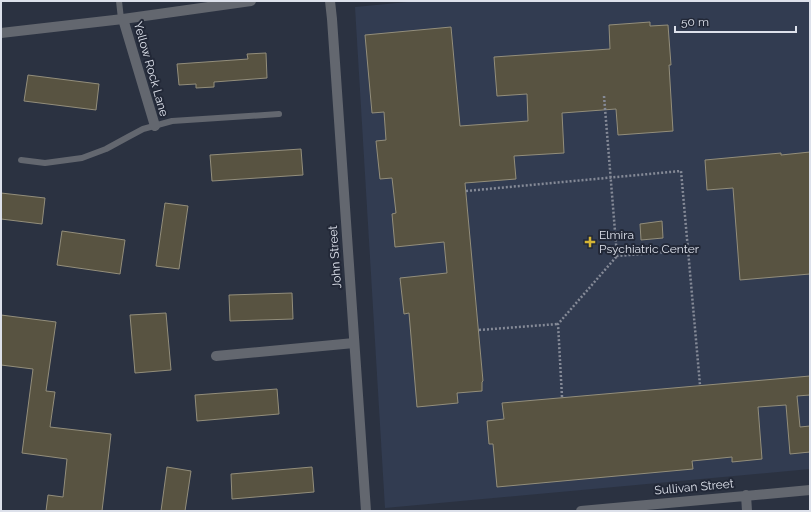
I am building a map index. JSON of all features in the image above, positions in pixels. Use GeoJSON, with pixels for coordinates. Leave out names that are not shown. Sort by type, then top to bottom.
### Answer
{"type":"FeatureCollection","features":[{"type":"Feature","properties":{"kind":"street"},"geometry":{"type":"LineString","coordinates":[[1,33],[122,19],[250,1]]}},
{"type":"Feature","properties":{"kind":"street","name":"John Street"},"geometry":{"type":"LineString","coordinates":[[330,1],[366,511]]}},
{"type":"Feature","properties":{"kind":"street","name":"Yellow Rock Lane"},"geometry":{"type":"LineString","coordinates":[[122,19],[155,126]]}},
{"type":"Feature","properties":{"kind":"street"},"geometry":{"type":"LineString","coordinates":[[216,356],[354,343]]}},
{"type":"Feature","properties":{"kind":"street","name":"Sullivan Street"},"geometry":{"type":"LineString","coordinates":[[582,511],[642,508],[810,490]]}},
{"type":"Feature","properties":{"kind":"street"},"geometry":{"type":"LineString","coordinates":[[746,496],[747,511]]}},
{"type":"Feature","properties":{"kind":"lane"},"geometry":{"type":"LineString","coordinates":[[119,1],[122,19]]}},
{"type":"Feature","properties":{"kind":"lane"},"geometry":{"type":"LineString","coordinates":[[21,160],[44,163],[82,158],[106,149],[143,129],[172,121],[279,114]]}},
{"type":"Feature","properties":{"kind":"path"},"geometry":{"type":"LineString","coordinates":[[604,96],[617,256]]}},
{"type":"Feature","properties":{"kind":"path"},"geometry":{"type":"LineString","coordinates":[[466,191],[681,171],[700,385]]}},
{"type":"Feature","properties":{"kind":"path"},"geometry":{"type":"LineString","coordinates":[[562,397],[558,324],[617,256],[689,250]]}},
{"type":"Feature","properties":{"kind":"path"},"geometry":{"type":"LineString","coordinates":[[479,330],[558,324]]}},
{"type":"Feature","properties":{"kind":"shaded area","name":"Elmira Psychiatric Center"},"geometry":{"type":"Polygon","coordinates":[[[418,1],[810,1],[810,469],[385,508],[355,7],[418,1]]]}},
{"type":"Feature","properties":{"kind":"building"},"geometry":{"type":"Polygon","coordinates":[[[650,22],[650,26],[668,25],[673,131],[618,135],[616,109],[562,113],[564,153],[514,156],[516,179],[465,183],[483,381],[482,391],[457,393],[458,403],[417,407],[409,313],[404,314],[400,278],[447,273],[444,242],[395,247],[392,214],[396,213],[392,178],[380,179],[376,141],[386,140],[384,112],[372,113],[365,35],[451,27],[460,126],[528,121],[527,94],[497,96],[494,57],[610,49],[609,25],[650,22]]]}},
{"type":"Feature","properties":{"kind":"building"},"geometry":{"type":"Polygon","coordinates":[[[266,53],[267,78],[214,82],[214,87],[196,88],[196,84],[179,85],[177,64],[248,59],[247,54],[266,53]]]}},
{"type":"Feature","properties":{"kind":"building"},"geometry":{"type":"Polygon","coordinates":[[[28,75],[99,84],[96,110],[24,101],[28,75]]]}},
{"type":"Feature","properties":{"kind":"building"},"geometry":{"type":"Polygon","coordinates":[[[301,149],[303,175],[212,181],[210,155],[301,149]]]}},
{"type":"Feature","properties":{"kind":"building"},"geometry":{"type":"Polygon","coordinates":[[[810,152],[810,274],[740,280],[733,188],[707,190],[705,160],[781,153],[781,155],[810,152]]]}},
{"type":"Feature","properties":{"kind":"building"},"geometry":{"type":"Polygon","coordinates":[[[1,193],[45,198],[42,224],[1,219],[1,193]]]}},
{"type":"Feature","properties":{"kind":"building"},"geometry":{"type":"Polygon","coordinates":[[[165,203],[188,206],[179,269],[156,266],[165,203]]]}},
{"type":"Feature","properties":{"kind":"building"},"geometry":{"type":"Polygon","coordinates":[[[662,221],[663,238],[641,240],[640,224],[662,221]]]}},
{"type":"Feature","properties":{"kind":"building"},"geometry":{"type":"Polygon","coordinates":[[[62,231],[125,240],[120,274],[57,265],[62,231]]]}},
{"type":"Feature","properties":{"kind":"building"},"geometry":{"type":"Polygon","coordinates":[[[292,293],[293,319],[230,321],[229,295],[292,293]]]}},
{"type":"Feature","properties":{"kind":"building"},"geometry":{"type":"Polygon","coordinates":[[[166,313],[171,370],[135,373],[130,315],[166,313]]]}},
{"type":"Feature","properties":{"kind":"building"},"geometry":{"type":"Polygon","coordinates":[[[1,315],[56,322],[46,391],[55,392],[50,427],[111,434],[102,511],[46,511],[48,495],[63,497],[67,459],[22,453],[33,369],[1,365],[1,315]]]}},
{"type":"Feature","properties":{"kind":"building"},"geometry":{"type":"Polygon","coordinates":[[[810,376],[810,395],[797,396],[800,427],[810,426],[810,452],[790,454],[786,405],[758,407],[762,459],[732,462],[732,457],[692,461],[693,469],[497,487],[493,444],[489,444],[487,421],[504,419],[502,403],[810,376]]]}},
{"type":"Feature","properties":{"kind":"building"},"geometry":{"type":"Polygon","coordinates":[[[277,389],[279,414],[197,421],[195,395],[277,389]]]}},
{"type":"Feature","properties":{"kind":"building"},"geometry":{"type":"Polygon","coordinates":[[[167,467],[191,471],[185,511],[161,511],[167,467]]]}},
{"type":"Feature","properties":{"kind":"building"},"geometry":{"type":"Polygon","coordinates":[[[312,467],[314,492],[232,499],[231,474],[312,467]]]}},
{"type":"Feature","properties":{"kind":"place","name":"Elmira Psychiatric Center"},"geometry":{"type":"Point","coordinates":[590,242]}}]}
